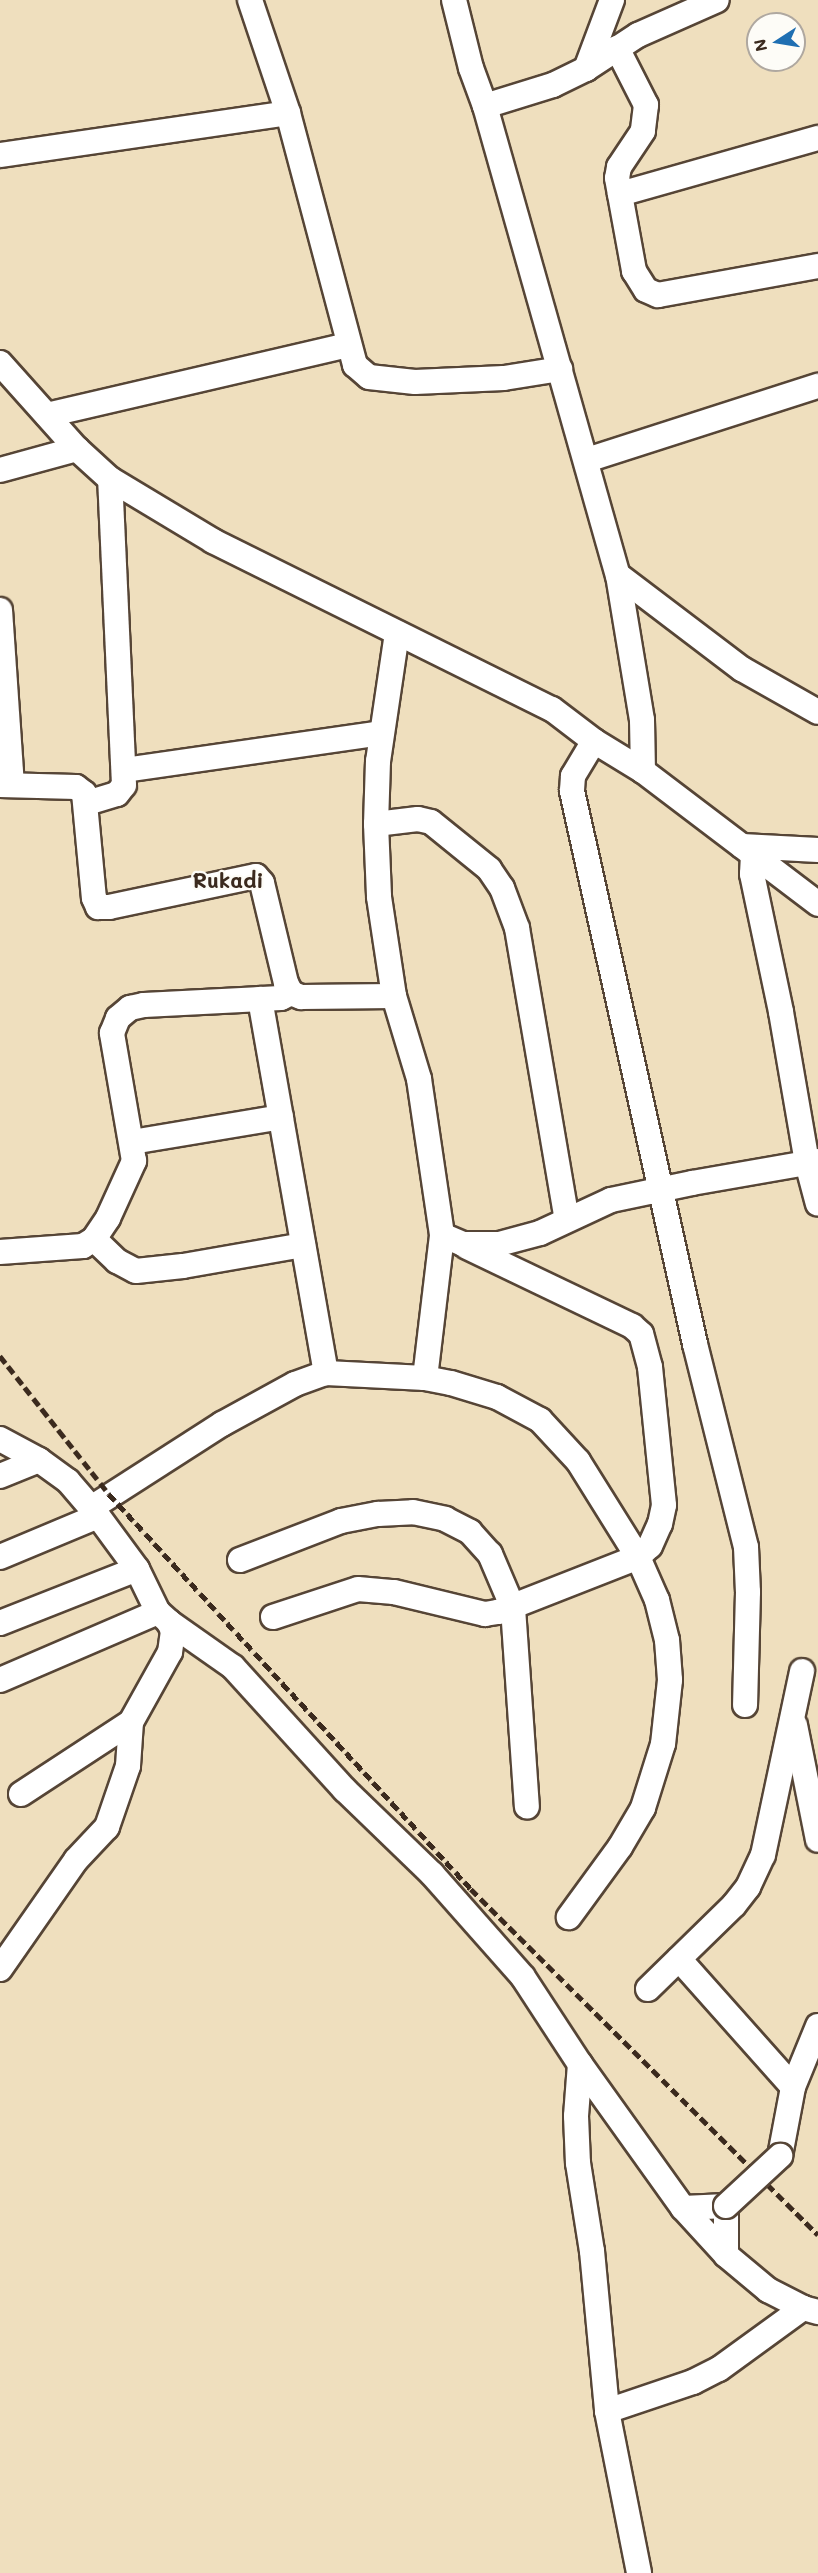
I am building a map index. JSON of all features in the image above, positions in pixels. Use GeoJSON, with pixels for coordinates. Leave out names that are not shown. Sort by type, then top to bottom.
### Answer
{"type":"FeatureCollection","features":[{"type":"Feature","properties":{"kind":"street"},"geometry":{"type":"LineString","coordinates":[[250,0],[288,113],[355,365],[369,377],[404,381],[504,378],[560,369]]}},
{"type":"Feature","properties":{"kind":"street"},"geometry":{"type":"LineString","coordinates":[[454,0],[471,68],[485,106],[618,575],[642,720],[643,771]]}},
{"type":"Feature","properties":{"kind":"street"},"geometry":{"type":"LineString","coordinates":[[586,69],[612,0]]}},
{"type":"Feature","properties":{"kind":"street"},"geometry":{"type":"LineString","coordinates":[[485,106],[553,85],[586,69],[638,35],[717,0]]}},
{"type":"Feature","properties":{"kind":"street"},"geometry":{"type":"LineString","coordinates":[[617,48],[646,105],[643,130],[619,167],[620,194],[634,271],[646,290],[658,295],[818,266]]}},
{"type":"Feature","properties":{"kind":"street"},"geometry":{"type":"LineString","coordinates":[[0,154],[288,113]]}},
{"type":"Feature","properties":{"kind":"street"},"geometry":{"type":"LineString","coordinates":[[620,194],[818,138]]}},
{"type":"Feature","properties":{"kind":"street"},"geometry":{"type":"LineString","coordinates":[[47,415],[348,345]]}},
{"type":"Feature","properties":{"kind":"street"},"geometry":{"type":"LineString","coordinates":[[0,363],[77,449],[110,479],[213,541],[552,709],[594,741],[643,771],[818,904]]}},
{"type":"Feature","properties":{"kind":"street"},"geometry":{"type":"LineString","coordinates":[[586,460],[818,386]]}},
{"type":"Feature","properties":{"kind":"street"},"geometry":{"type":"LineString","coordinates":[[0,470],[77,449]]}},
{"type":"Feature","properties":{"kind":"street"},"geometry":{"type":"LineString","coordinates":[[87,803],[122,790],[125,770],[110,479]]}},
{"type":"Feature","properties":{"kind":"street"},"geometry":{"type":"LineString","coordinates":[[618,575],[742,669],[818,712]]}},
{"type":"Feature","properties":{"kind":"street"},"geometry":{"type":"LineString","coordinates":[[0,610],[6,785],[76,787],[84,793],[87,803],[94,898],[98,907],[109,907],[256,876],[262,883],[286,983],[291,993],[301,997],[394,996]]}},
{"type":"Feature","properties":{"kind":"street"},"geometry":{"type":"LineString","coordinates":[[397,633],[381,734],[376,824],[379,897],[394,996],[419,1079],[452,1240],[425,1378]]}},
{"type":"Feature","properties":{"kind":"street"},"geometry":{"type":"LineString","coordinates":[[125,770],[381,734]]}},
{"type":"Feature","properties":{"kind":"street"},"geometry":{"type":"LineString","coordinates":[[594,741],[573,776],[572,791],[695,1344],[746,1547],[748,1592],[745,1705]]}},
{"type":"Feature","properties":{"kind":"street"},"geometry":{"type":"LineString","coordinates":[[376,824],[418,819],[431,822],[489,869],[502,888],[517,928],[567,1219]]}},
{"type":"Feature","properties":{"kind":"street"},"geometry":{"type":"LineString","coordinates":[[747,850],[818,850]]}},
{"type":"Feature","properties":{"kind":"street"},"geometry":{"type":"LineString","coordinates":[[747,850],[812,1162],[818,1204]]}},
{"type":"Feature","properties":{"kind":"street"},"geometry":{"type":"LineString","coordinates":[[0,1252],[72,1248],[94,1239],[108,1218],[134,1161],[112,1033],[117,1018],[130,1008],[144,1005],[281,998],[291,993]]}},
{"type":"Feature","properties":{"kind":"street"},"geometry":{"type":"LineString","coordinates":[[260,999],[326,1373]]}},
{"type":"Feature","properties":{"kind":"street"},"geometry":{"type":"LineString","coordinates":[[132,1142],[280,1117]]}},
{"type":"Feature","properties":{"kind":"street"},"geometry":{"type":"LineString","coordinates":[[452,1240],[499,1244],[540,1233],[611,1200],[661,1188],[812,1162]]}},
{"type":"Feature","properties":{"kind":"street"},"geometry":{"type":"LineString","coordinates":[[94,1239],[117,1261],[136,1271],[183,1266],[303,1245]]}},
{"type":"Feature","properties":{"kind":"street"},"geometry":{"type":"LineString","coordinates":[[273,1617],[358,1589],[394,1592],[485,1614],[513,1608],[638,1557],[650,1546],[660,1524],[663,1504],[650,1367],[641,1334],[632,1326],[452,1240]]}},
{"type":"Feature","properties":{"kind":"street"},"geometry":{"type":"LineString","coordinates":[[0,1557],[95,1512],[222,1424],[295,1384],[326,1373],[425,1378],[451,1383],[497,1397],[540,1420],[578,1461],[638,1557],[657,1600],[667,1640],[670,1680],[663,1744],[643,1808],[620,1847],[569,1917]]}},
{"type":"Feature","properties":{"kind":"street"},"geometry":{"type":"LineString","coordinates":[[0,1439],[39,1460],[68,1481],[95,1512],[137,1569],[173,1631],[170,1652],[131,1722],[128,1766],[107,1827],[76,1860],[0,1969]]}},
{"type":"Feature","properties":{"kind":"street"},"geometry":{"type":"LineString","coordinates":[[0,1476],[39,1460]]}},
{"type":"Feature","properties":{"kind":"street"},"geometry":{"type":"LineString","coordinates":[[240,1560],[341,1521],[378,1514],[413,1512],[445,1519],[470,1532],[490,1554],[513,1608],[527,1808]]}},
{"type":"Feature","properties":{"kind":"street"},"geometry":{"type":"LineString","coordinates":[[0,1623],[137,1569]]}},
{"type":"Feature","properties":{"kind":"street"},"geometry":{"type":"LineString","coordinates":[[0,1680],[164,1617]]}},
{"type":"Feature","properties":{"kind":"street"},"geometry":{"type":"LineString","coordinates":[[164,1617],[233,1667],[345,1790],[432,1874],[523,1977],[580,2064],[683,2208],[726,2255],[768,2290],[810,2310]]}},
{"type":"Feature","properties":{"kind":"street"},"geometry":{"type":"LineString","coordinates":[[648,1989],[734,1905],[748,1887],[763,1855],[802,1671]]}},
{"type":"Feature","properties":{"kind":"street"},"geometry":{"type":"LineString","coordinates":[[793,1714],[818,1840]]}},
{"type":"Feature","properties":{"kind":"street"},"geometry":{"type":"LineString","coordinates":[[21,1794],[131,1722]]}},
{"type":"Feature","properties":{"kind":"street"},"geometry":{"type":"LineString","coordinates":[[679,1959],[793,2087]]}},
{"type":"Feature","properties":{"kind":"street"},"geometry":{"type":"LineString","coordinates":[[683,2208],[726,2206],[780,2156],[793,2087],[818,2026]]}},
{"type":"Feature","properties":{"kind":"street"},"geometry":{"type":"LineString","coordinates":[[580,2064],[576,2116],[578,2163],[592,2251],[607,2411],[639,2573]]}},
{"type":"Feature","properties":{"kind":"street"},"geometry":{"type":"LineString","coordinates":[[726,2206],[726,2255]]}},
{"type":"Feature","properties":{"kind":"street"},"geometry":{"type":"LineString","coordinates":[[607,2411],[693,2382],[719,2369],[810,2310]]}},
{"type":"Feature","properties":{"kind":"railway"},"geometry":{"type":"LineString","coordinates":[[0,1356],[109,1494],[471,1889],[818,2235]]}},
{"type":"Feature","properties":{"kind":"district","name":"Rukadi"},"geometry":{"type":"Point","coordinates":[228,880]}}]}
